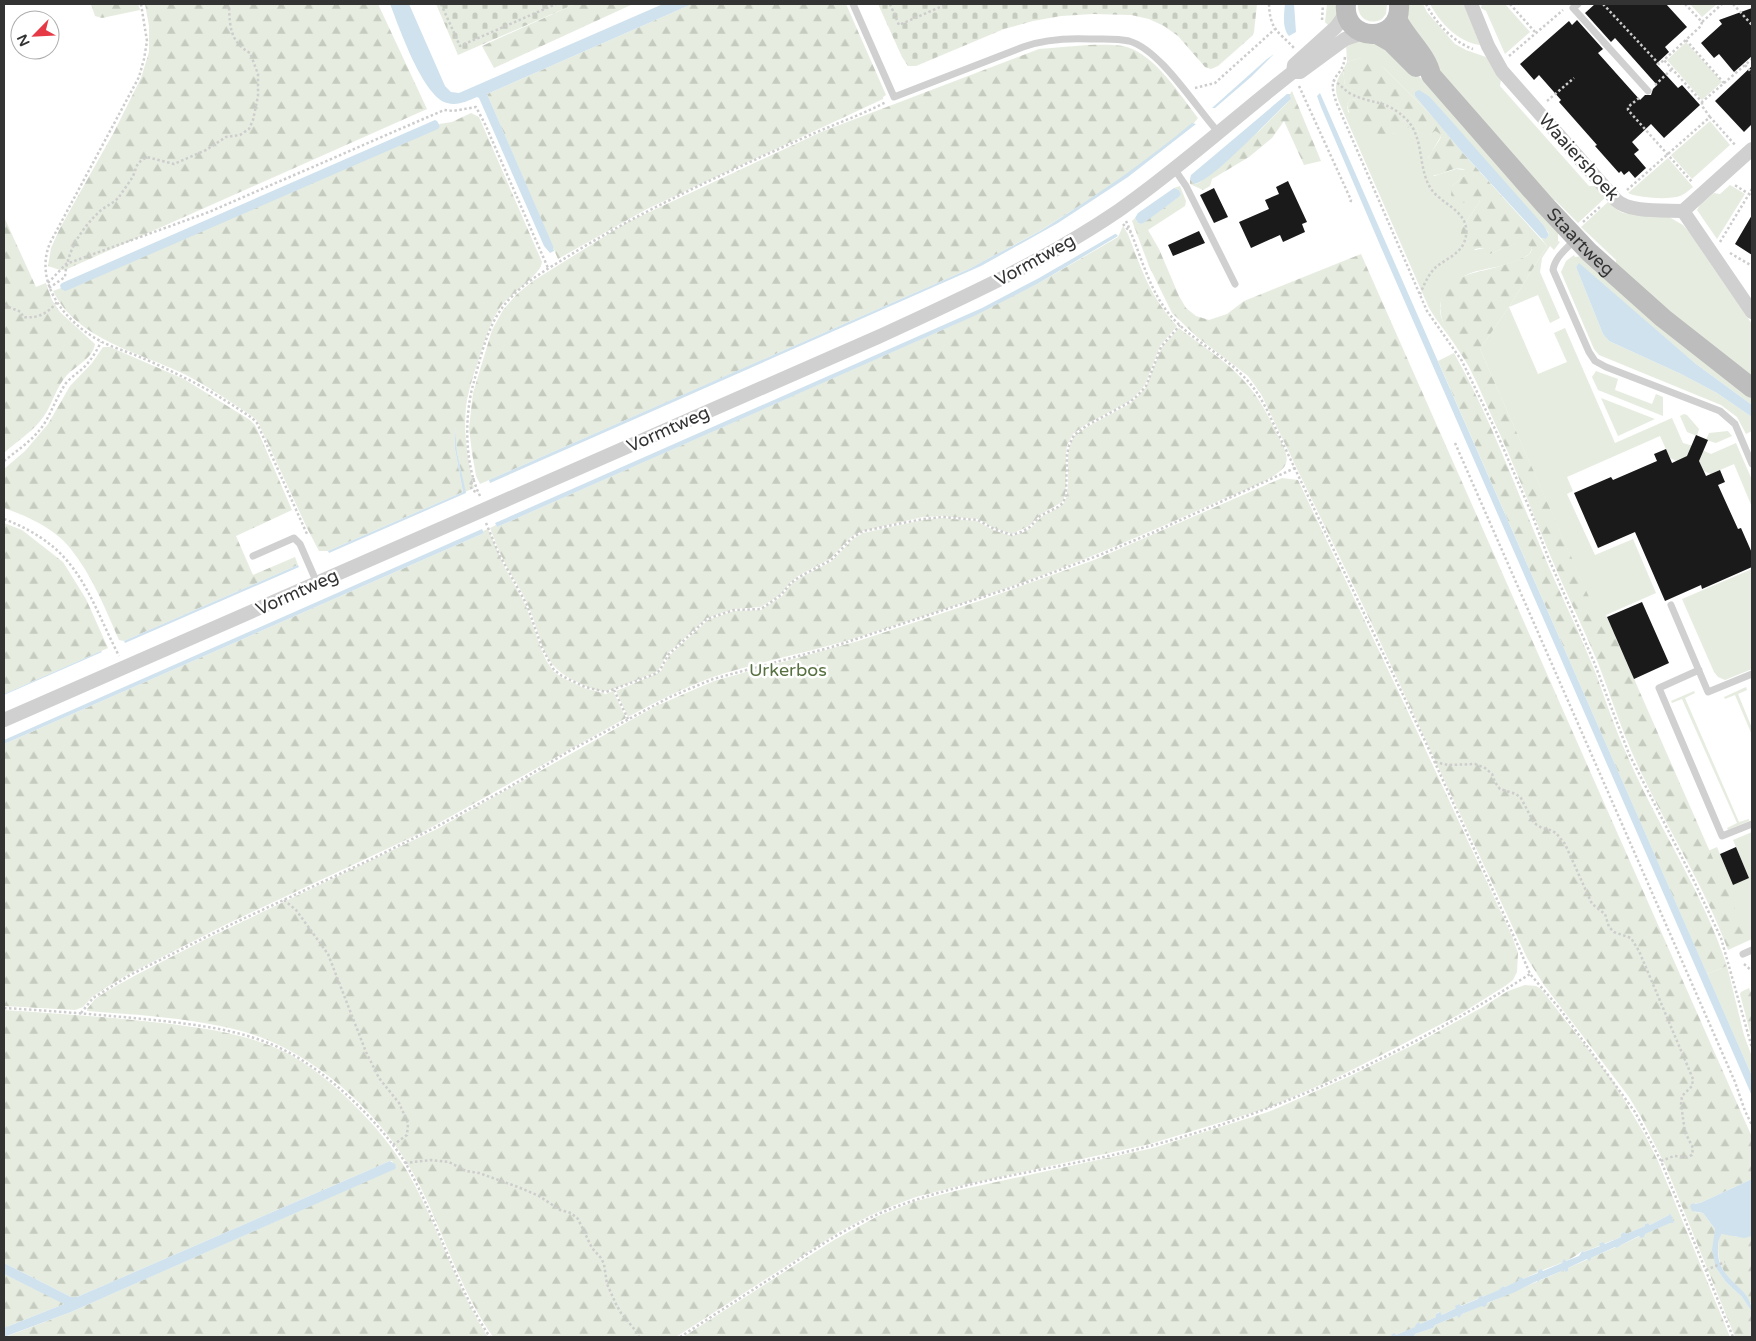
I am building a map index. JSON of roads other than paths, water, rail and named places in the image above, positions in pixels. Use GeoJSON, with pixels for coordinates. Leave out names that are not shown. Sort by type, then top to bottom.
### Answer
{"type":"FeatureCollection","features":[{"type":"Feature","properties":{"kind":"main road","name":"Staartweg"},"geometry":{"type":"LineString","coordinates":[[1346,8],[1352,25],[1391,42],[1422,73],[1431,75]]}},
{"type":"Feature","properties":{"kind":"main road","name":"Staartweg"},"geometry":{"type":"LineString","coordinates":[[1398,11],[1404,32],[1429,66],[1431,75],[1544,204],[1578,232],[1612,273],[1663,318],[1752,388]]}},
{"type":"Feature","properties":{"kind":"main road"},"geometry":{"type":"LineString","coordinates":[[1370,34],[1389,29],[1398,11]]}},
{"type":"Feature","properties":{"kind":"street","name":"Waaiershoek"},"geometry":{"type":"LineString","coordinates":[[1471,4],[1486,43],[1498,65],[1619,203],[1632,208],[1683,211]]}},
{"type":"Feature","properties":{"kind":"street","name":"Vormtweg"},"geometry":{"type":"LineString","coordinates":[[1293,72],[1294,65],[1336,28],[1346,8]]}},
{"type":"Feature","properties":{"kind":"street","name":"Vormtweg"},"geometry":{"type":"LineString","coordinates":[[4,720],[941,308],[1023,268],[1121,212],[1175,170],[1293,72],[1300,72],[1345,39],[1370,34]]}},
{"type":"Feature","properties":{"kind":"street"},"geometry":{"type":"LineString","coordinates":[[1746,149],[1724,174],[1683,211],[1715,249],[1752,312]]}},
{"type":"Feature","properties":{"kind":"lane"},"geometry":{"type":"LineString","coordinates":[[853,4],[894,97],[1023,47],[1053,39],[1074,38],[1130,41],[1155,57],[1219,133]]}},
{"type":"Feature","properties":{"kind":"lane"},"geometry":{"type":"LineString","coordinates":[[1578,4],[1573,8],[1648,91]]}},
{"type":"Feature","properties":{"kind":"lane"},"geometry":{"type":"LineString","coordinates":[[1175,170],[1186,186],[1235,284]]}},
{"type":"Feature","properties":{"kind":"lane"},"geometry":{"type":"LineString","coordinates":[[1578,232],[1561,254],[1553,270],[1592,357],[1606,367],[1720,411],[1735,424],[1752,464]]}},
{"type":"Feature","properties":{"kind":"lane"},"geometry":{"type":"LineString","coordinates":[[252,556],[294,538],[300,544],[317,583]]}},
{"type":"Feature","properties":{"kind":"lane"},"geometry":{"type":"LineString","coordinates":[[1671,605],[1708,692],[1752,674]]}},
{"type":"Feature","properties":{"kind":"lane"},"geometry":{"type":"LineString","coordinates":[[1699,670],[1659,688],[1722,836],[1752,824]]}},
{"type":"Feature","properties":{"kind":"lane"},"geometry":{"type":"LineString","coordinates":[[1742,958],[1752,950]]}},
{"type":"Feature","properties":{"kind":"water"},"geometry":{"type":"Polygon","coordinates":[[[390,4],[409,4],[445,86],[451,92],[459,93],[663,4],[692,4],[487,94],[553,246],[554,251],[550,253],[544,246],[479,98],[455,104],[447,103],[438,98],[429,88],[413,60],[390,4]]]}},
{"type":"Feature","properties":{"kind":"water"},"geometry":{"type":"Polygon","coordinates":[[[1285,4],[1294,4],[1296,32],[1289,36],[1284,25],[1285,4]]]}},
{"type":"Feature","properties":{"kind":"water"},"geometry":{"type":"Polygon","coordinates":[[[1274,54],[1251,77],[1215,108],[1212,108],[1267,59],[1274,54]]]}},
{"type":"Feature","properties":{"kind":"water"},"geometry":{"type":"Polygon","coordinates":[[[1419,90],[1430,97],[1544,226],[1549,235],[1546,239],[1541,238],[1462,152],[1415,96],[1415,92],[1419,90]]]}},
{"type":"Feature","properties":{"kind":"water"},"geometry":{"type":"Polygon","coordinates":[[[1320,93],[1752,1076],[1752,1096],[1380,245],[1321,107],[1317,96],[1320,93]]]}},
{"type":"Feature","properties":{"kind":"water"},"geometry":{"type":"Polygon","coordinates":[[[1287,94],[1290,94],[1291,99],[1243,146],[1215,172],[1194,184],[1190,179],[1191,175],[1287,94]]]}},
{"type":"Feature","properties":{"kind":"water"},"geometry":{"type":"Polygon","coordinates":[[[435,120],[440,126],[438,129],[68,290],[61,289],[60,285],[62,283],[435,120]]]}},
{"type":"Feature","properties":{"kind":"water"},"geometry":{"type":"Polygon","coordinates":[[[1192,123],[1196,124],[1128,177],[1058,223],[981,266],[490,483],[489,480],[969,269],[1040,231],[1079,206],[1118,180],[1192,123]]]}},
{"type":"Feature","properties":{"kind":"water"},"geometry":{"type":"Polygon","coordinates":[[[1174,188],[1179,190],[1181,194],[1179,197],[1145,222],[1138,223],[1135,218],[1138,213],[1174,188]]]}},
{"type":"Feature","properties":{"kind":"water"},"geometry":{"type":"Polygon","coordinates":[[[1115,234],[1118,236],[1037,284],[974,316],[497,527],[495,523],[982,308],[1115,234]]]}},
{"type":"Feature","properties":{"kind":"water"},"geometry":{"type":"Polygon","coordinates":[[[1579,263],[1696,364],[1752,405],[1752,417],[1717,393],[1681,374],[1609,341],[1603,334],[1576,267],[1579,263]]]}},
{"type":"Feature","properties":{"kind":"water"},"geometry":{"type":"Polygon","coordinates":[[[455,426],[457,452],[466,493],[329,553],[328,551],[463,492],[455,449],[455,426]]]}},
{"type":"Feature","properties":{"kind":"water"},"geometry":{"type":"Polygon","coordinates":[[[482,529],[484,533],[4,744],[4,740],[482,529]]]}},
{"type":"Feature","properties":{"kind":"water"},"geometry":{"type":"Polygon","coordinates":[[[298,565],[299,567],[125,643],[124,641],[298,565]]]}},
{"type":"Feature","properties":{"kind":"water"},"geometry":{"type":"Polygon","coordinates":[[[102,652],[4,695],[4,694],[102,652]]]}},
{"type":"Feature","properties":{"kind":"water"},"geometry":{"type":"Polygon","coordinates":[[[390,1161],[395,1164],[395,1169],[71,1312],[4,1337],[4,1328],[64,1304],[4,1274],[4,1263],[71,1297],[77,1297],[390,1161]]]}},
{"type":"Feature","properties":{"kind":"water"},"geometry":{"type":"Polygon","coordinates":[[[1752,1179],[1752,1236],[1744,1238],[1722,1234],[1718,1248],[1722,1269],[1746,1296],[1752,1312],[1742,1297],[1726,1282],[1716,1268],[1712,1250],[1715,1229],[1703,1213],[1692,1211],[1690,1207],[1691,1204],[1700,1203],[1752,1179]]]}},
{"type":"Feature","properties":{"kind":"water"},"geometry":{"type":"Polygon","coordinates":[[[1671,1214],[1674,1223],[1645,1234],[1644,1237],[1641,1238],[1639,1236],[1617,1248],[1615,1247],[1591,1258],[1589,1261],[1587,1259],[1568,1268],[1568,1271],[1565,1272],[1564,1270],[1537,1281],[1487,1303],[1484,1307],[1482,1306],[1462,1314],[1459,1318],[1457,1316],[1435,1325],[1433,1328],[1415,1334],[1414,1337],[1392,1337],[1391,1335],[1394,1333],[1396,1335],[1415,1327],[1419,1322],[1420,1324],[1436,1317],[1436,1314],[1440,1312],[1442,1315],[1456,1308],[1455,1306],[1459,1304],[1461,1306],[1478,1299],[1481,1295],[1482,1297],[1499,1290],[1503,1286],[1505,1287],[1518,1281],[1521,1277],[1523,1279],[1538,1273],[1541,1269],[1543,1271],[1562,1263],[1564,1259],[1566,1261],[1579,1256],[1582,1251],[1600,1246],[1599,1244],[1603,1242],[1605,1244],[1621,1237],[1621,1234],[1624,1232],[1626,1234],[1648,1223],[1650,1225],[1671,1214]]]}},
{"type":"Feature","properties":{"kind":"park label","name":"Urkerbos"},"geometry":{"type":"Point","coordinates":[788,670]}}]}
